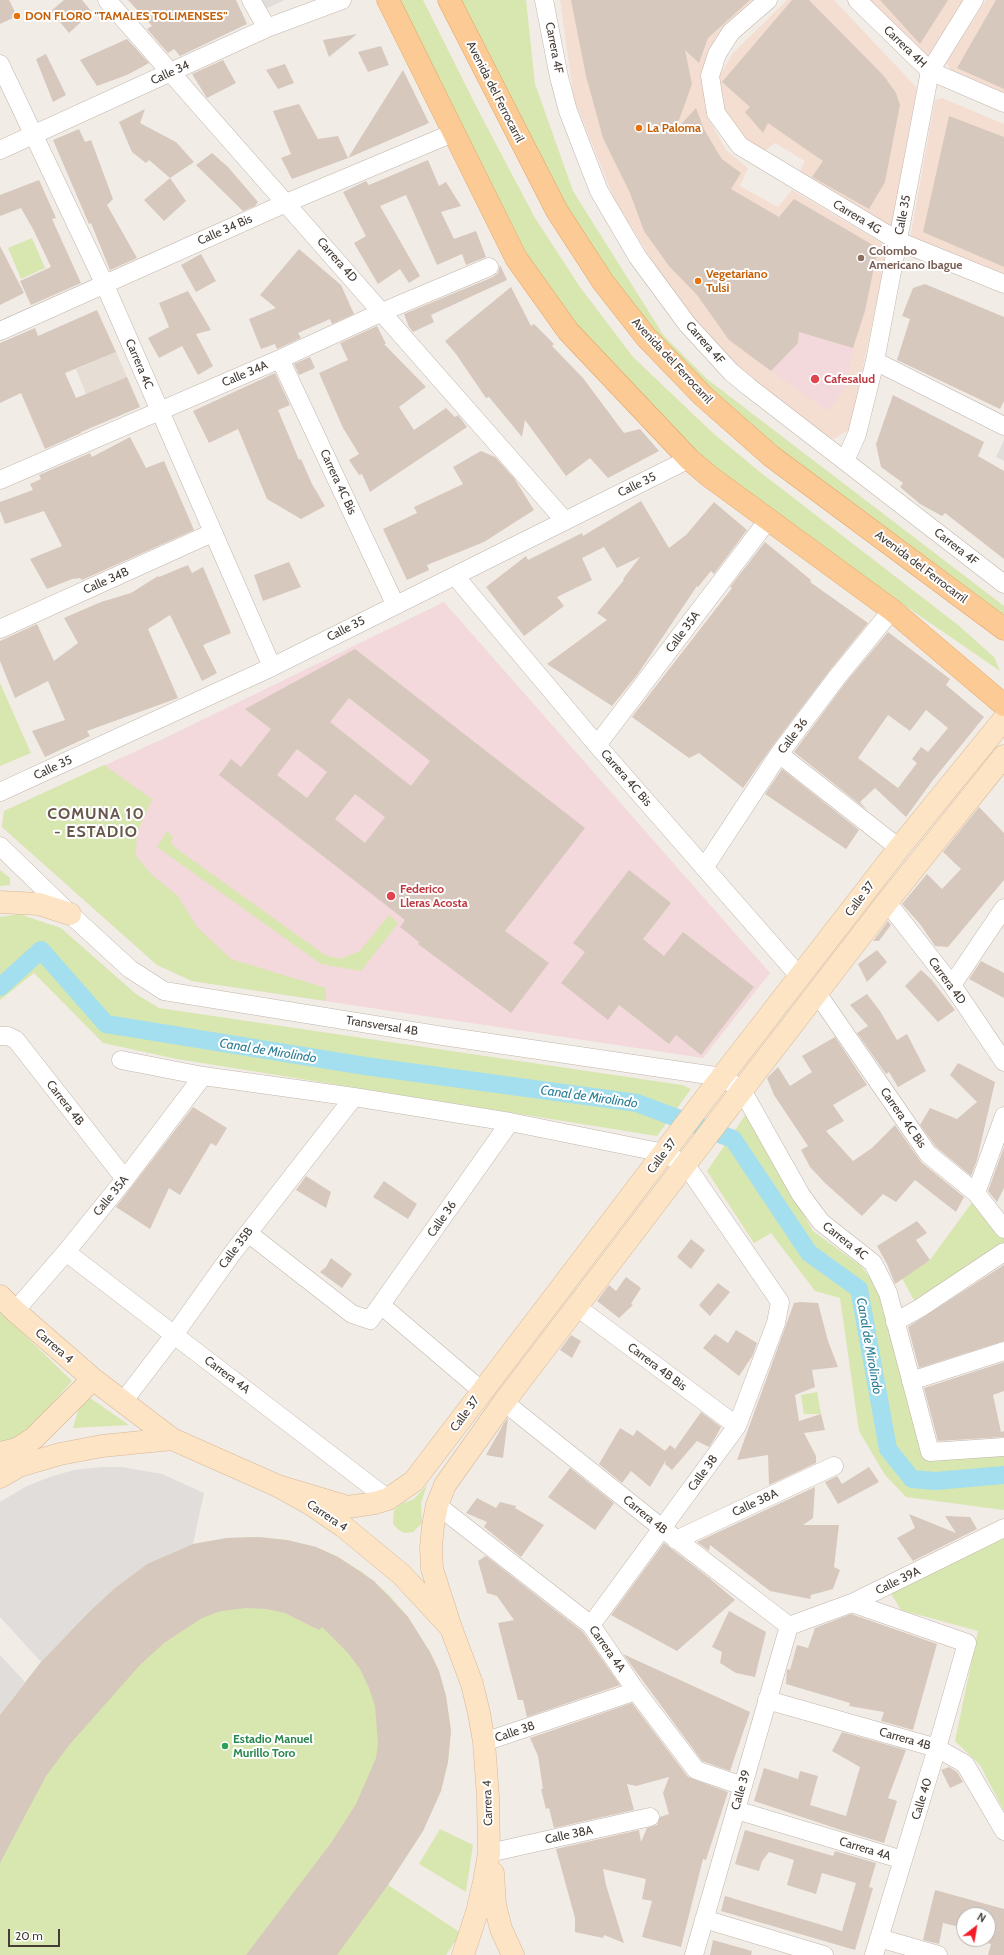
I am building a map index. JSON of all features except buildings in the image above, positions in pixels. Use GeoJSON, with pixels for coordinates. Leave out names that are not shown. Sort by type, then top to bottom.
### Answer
{"type":"FeatureCollection","features":[{"type":"Feature","properties":{"kind":"main road"},"geometry":{"type":"LineString","coordinates":[[388,0],[516,258],[568,331],[689,459],[768,520],[892,610],[1004,705]]}},
{"type":"Feature","properties":{"kind":"main road","name":"Avenida del Ferrocarril"},"geometry":{"type":"LineString","coordinates":[[448,0],[557,211],[603,282],[646,337],[703,396],[771,456],[1004,629]]}},
{"type":"Feature","properties":{"kind":"main road","name":"Calle 37"},"geometry":{"type":"LineString","coordinates":[[278,1486],[348,1507],[375,1504],[388,1499],[414,1482],[707,1096],[899,848],[1004,718]]}},
{"type":"Feature","properties":{"kind":"main road","name":"Calle 37"},"geometry":{"type":"LineString","coordinates":[[451,1628],[432,1569],[432,1540],[438,1505],[445,1485],[504,1402],[736,1098],[887,902],[1004,756]]}},
{"type":"Feature","properties":{"kind":"main road"},"geometry":{"type":"LineString","coordinates":[[0,902],[39,904],[70,914]]}},
{"type":"Feature","properties":{"kind":"main road","name":"Carrera 4"},"geometry":{"type":"LineString","coordinates":[[7,1304],[122,1403],[172,1439],[278,1486],[312,1505],[375,1551],[428,1600],[451,1628],[472,1684],[484,1742],[488,1797],[489,1853],[494,1880],[495,1905],[501,1929],[513,1955]]}},
{"type":"Feature","properties":{"kind":"main road"},"geometry":{"type":"LineString","coordinates":[[0,1453],[17,1449],[34,1438],[93,1379]]}},
{"type":"Feature","properties":{"kind":"main road"},"geometry":{"type":"LineString","coordinates":[[0,1477],[19,1466],[60,1454],[102,1446],[172,1439]]}},
{"type":"Feature","properties":{"kind":"main road","name":"Carrera 4"},"geometry":{"type":"LineString","coordinates":[[463,1955],[477,1912],[489,1853]]}},
{"type":"Feature","properties":{"kind":"street","name":"Carrera 4D"},"geometry":{"type":"LineString","coordinates":[[107,0],[565,521]]}},
{"type":"Feature","properties":{"kind":"street"},"geometry":{"type":"LineString","coordinates":[[252,0],[267,28]]}},
{"type":"Feature","properties":{"kind":"street","name":"Calle 34"},"geometry":{"type":"LineString","coordinates":[[0,150],[267,28],[342,0]]}},
{"type":"Feature","properties":{"kind":"street","name":"Carrera 4F"},"geometry":{"type":"LineString","coordinates":[[544,0],[559,77],[568,111],[599,191],[637,256],[687,324],[731,372],[1004,584]]}},
{"type":"Feature","properties":{"kind":"street","name":"Carrera 4G"},"geometry":{"type":"LineString","coordinates":[[768,0],[731,32],[717,54],[710,76],[716,113],[740,146],[898,241],[1004,284]]}},
{"type":"Feature","properties":{"kind":"street","name":"Carrera 4H"},"geometry":{"type":"LineString","coordinates":[[857,0],[930,71],[1004,103]]}},
{"type":"Feature","properties":{"kind":"street","name":"Calle 35"},"geometry":{"type":"LineString","coordinates":[[845,461],[857,434],[875,361],[930,71],[974,0]]}},
{"type":"Feature","properties":{"kind":"street","name":"Carrera 4C"},"geometry":{"type":"LineString","coordinates":[[0,64],[104,284],[272,667]]}},
{"type":"Feature","properties":{"kind":"street","name":"Calle 34 Bis"},"geometry":{"type":"LineString","coordinates":[[0,331],[286,203],[453,133]]}},
{"type":"Feature","properties":{"kind":"street","name":"Calle 34A"},"geometry":{"type":"LineString","coordinates":[[0,480],[280,359],[382,312],[489,267]]}},
{"type":"Feature","properties":{"kind":"street","name":"Carrera 4C Bis"},"geometry":{"type":"LineString","coordinates":[[280,359],[395,604]]}},
{"type":"Feature","properties":{"kind":"street"},"geometry":{"type":"LineString","coordinates":[[875,361],[1004,426]]}},
{"type":"Feature","properties":{"kind":"street","name":"Calle 35"},"geometry":{"type":"LineString","coordinates":[[0,792],[272,667],[395,604],[455,576],[689,459]]}},
{"type":"Feature","properties":{"kind":"street","name":"Calle 35A"},"geometry":{"type":"LineString","coordinates":[[597,745],[768,520]]}},
{"type":"Feature","properties":{"kind":"street","name":"Calle 34B"},"geometry":{"type":"LineString","coordinates":[[0,629],[212,533]]}},
{"type":"Feature","properties":{"kind":"street","name":"Carrera 4C Bis"},"geometry":{"type":"LineString","coordinates":[[455,576],[597,745],[800,977]]}},
{"type":"Feature","properties":{"kind":"street","name":"Calle 36"},"geometry":{"type":"LineString","coordinates":[[704,868],[779,754],[838,676],[892,610]]}},
{"type":"Feature","properties":{"kind":"street"},"geometry":{"type":"LineString","coordinates":[[779,754],[899,848]]}},
{"type":"Feature","properties":{"kind":"street"},"geometry":{"type":"LineString","coordinates":[[0,846],[70,914]]}},
{"type":"Feature","properties":{"kind":"street","name":"Carrera 4D"},"geometry":{"type":"LineString","coordinates":[[887,902],[952,985],[1004,1062]]}},
{"type":"Feature","properties":{"kind":"street"},"geometry":{"type":"LineString","coordinates":[[952,985],[1004,908]]}},
{"type":"Feature","properties":{"kind":"street","name":"Transversal 4B"},"geometry":{"type":"LineString","coordinates":[[70,914],[130,968],[164,991],[443,1036],[722,1077]]}},
{"type":"Feature","properties":{"kind":"street","name":"Carrera 4C Bis"},"geometry":{"type":"LineString","coordinates":[[817,993],[928,1154],[976,1193],[1004,1230]]}},
{"type":"Feature","properties":{"kind":"street","name":"Carrera 4B"},"geometry":{"type":"LineString","coordinates":[[0,1036],[8,1036],[16,1040],[125,1179]]}},
{"type":"Feature","properties":{"kind":"street"},"geometry":{"type":"LineString","coordinates":[[120,1060],[203,1076],[354,1097],[667,1149],[690,1159]]}},
{"type":"Feature","properties":{"kind":"street","name":"Calle 35A"},"geometry":{"type":"LineString","coordinates":[[7,1304],[66,1252],[125,1179],[203,1076]]}},
{"type":"Feature","properties":{"kind":"street","name":"Carrera 4C"},"geometry":{"type":"LineString","coordinates":[[722,1077],[820,1222],[873,1263],[888,1293],[894,1322],[930,1452],[1004,1447]]}},
{"type":"Feature","properties":{"kind":"street","name":"Calle 35B"},"geometry":{"type":"LineString","coordinates":[[122,1403],[174,1335],[248,1233],[354,1097]]}},
{"type":"Feature","properties":{"kind":"street"},"geometry":{"type":"LineString","coordinates":[[976,1193],[1004,1116]]}},
{"type":"Feature","properties":{"kind":"street","name":"Calle 36"},"geometry":{"type":"LineString","coordinates":[[378,1310],[510,1122]]}},
{"type":"Feature","properties":{"kind":"street","name":"Calle 38"},"geometry":{"type":"LineString","coordinates":[[591,1625],[669,1534],[737,1426],[776,1323],[780,1302],[690,1159]]}},
{"type":"Feature","properties":{"kind":"street"},"geometry":{"type":"LineString","coordinates":[[248,1233],[352,1314],[370,1320],[378,1310],[482,1391]]}},
{"type":"Feature","properties":{"kind":"street","name":"Carrera 4A"},"geometry":{"type":"LineString","coordinates":[[66,1252],[388,1499]]}},
{"type":"Feature","properties":{"kind":"street"},"geometry":{"type":"LineString","coordinates":[[894,1322],[926,1305],[1004,1252]]}},
{"type":"Feature","properties":{"kind":"street","name":"Carrera 4B Bis"},"geometry":{"type":"LineString","coordinates":[[577,1307],[737,1426]]}},
{"type":"Feature","properties":{"kind":"street"},"geometry":{"type":"LineString","coordinates":[[911,1381],[1004,1351]]}},
{"type":"Feature","properties":{"kind":"street","name":"Carrera 4B"},"geometry":{"type":"LineString","coordinates":[[504,1402],[669,1534],[788,1626]]}},
{"type":"Feature","properties":{"kind":"street","name":"Calle 38A"},"geometry":{"type":"LineString","coordinates":[[669,1534],[834,1466]]}},
{"type":"Feature","properties":{"kind":"street","name":"Carrera 4A"},"geometry":{"type":"LineString","coordinates":[[438,1505],[591,1625],[636,1691],[696,1770],[743,1786]]}},
{"type":"Feature","properties":{"kind":"street","name":"Calle 39A"},"geometry":{"type":"LineString","coordinates":[[788,1626],[852,1603],[1004,1528]]}},
{"type":"Feature","properties":{"kind":"street","name":"Calle 40"},"geometry":{"type":"LineString","coordinates":[[852,1603],[967,1643],[937,1748],[874,1955]]}},
{"type":"Feature","properties":{"kind":"street","name":"Calle 39"},"geometry":{"type":"LineString","coordinates":[[694,1955],[788,1626]]}},
{"type":"Feature","properties":{"kind":"street","name":"Calle 38"},"geometry":{"type":"LineString","coordinates":[[484,1742],[636,1691]]}},
{"type":"Feature","properties":{"kind":"street","name":"Carrera 4B"},"geometry":{"type":"LineString","coordinates":[[767,1700],[937,1748],[965,1764],[1004,1831]]}},
{"type":"Feature","properties":{"kind":"street","name":"Carrera 4A"},"geometry":{"type":"LineString","coordinates":[[736,1810],[903,1860]]}},
{"type":"Feature","properties":{"kind":"street","name":"Calle 38A"},"geometry":{"type":"LineString","coordinates":[[489,1853],[650,1817]]}},
{"type":"Feature","properties":{"kind":"street"},"geometry":{"type":"LineString","coordinates":[[704,1919],[824,1955]]}},
{"type":"Feature","properties":{"kind":"street"},"geometry":{"type":"LineString","coordinates":[[879,1938],[938,1955]]}},
{"type":"Feature","properties":{"kind":"shaded area"},"geometry":{"type":"Polygon","coordinates":[[[257,0],[285,0],[263,10],[257,0]]]}},
{"type":"Feature","properties":{"kind":"shaded area"},"geometry":{"type":"Polygon","coordinates":[[[560,0],[760,0],[702,78],[707,116],[726,150],[748,168],[740,186],[778,207],[792,190],[888,247],[850,429],[834,439],[811,433],[746,380],[674,295],[615,201],[574,99],[560,0]]]}},
{"type":"Feature","properties":{"kind":"shaded area"},"geometry":{"type":"Polygon","coordinates":[[[787,0],[834,0],[917,88],[892,226],[881,230],[797,177],[805,161],[775,143],[758,156],[719,108],[718,78],[733,53],[787,0]]]}},
{"type":"Feature","properties":{"kind":"shaded area"},"geometry":{"type":"Polygon","coordinates":[[[860,0],[967,0],[929,58],[860,0]]]}},
{"type":"Feature","properties":{"kind":"shaded area"},"geometry":{"type":"Polygon","coordinates":[[[986,0],[1004,0],[1004,95],[953,73],[946,62],[986,0]]]}},
{"type":"Feature","properties":{"kind":"shaded area"},"geometry":{"type":"Polygon","coordinates":[[[942,98],[1004,124],[1004,282],[909,244],[935,100],[942,98]]]}},
{"type":"Feature","properties":{"kind":"shaded area","name":"Cafesalud"},"geometry":{"type":"Polygon","coordinates":[[[799,332],[853,348],[846,387],[828,411],[771,371],[798,343],[799,332]]]}},
{"type":"Feature","properties":{"kind":"shaded area"},"geometry":{"type":"Polygon","coordinates":[[[116,352],[127,377],[86,394],[76,369],[116,352]]]}},
{"type":"Feature","properties":{"kind":"shaded area"},"geometry":{"type":"Polygon","coordinates":[[[1004,440],[1004,461],[996,457],[1004,440]]]}},
{"type":"Feature","properties":{"kind":"shaded area","name":"Federico Lleras Acosta"},"geometry":{"type":"Polygon","coordinates":[[[444,602],[770,973],[703,1058],[192,981],[157,965],[2,827],[4,811],[167,737],[444,602]]]}},
{"type":"Feature","properties":{"kind":"shaded area"},"geometry":{"type":"Polygon","coordinates":[[[102,1467],[122,1467],[162,1474],[204,1493],[193,1544],[147,1564],[115,1588],[89,1612],[41,1662],[0,1617],[0,1502],[27,1486],[50,1477],[74,1470],[102,1467]]]}},
{"type":"Feature","properties":{"kind":"shaded area"},"geometry":{"type":"Polygon","coordinates":[[[0,1655],[25,1682],[0,1715],[0,1655]]]}},
{"type":"Feature","properties":{"kind":"green space"},"geometry":{"type":"Polygon","coordinates":[[[397,0],[423,0],[478,110],[535,218],[580,287],[633,357],[714,434],[760,472],[958,625],[994,657],[1000,671],[798,532],[695,452],[603,360],[534,269],[397,0]]]}},
{"type":"Feature","properties":{"kind":"green space"},"geometry":{"type":"Polygon","coordinates":[[[459,0],[526,0],[535,84],[573,191],[664,336],[707,379],[1004,606],[1004,619],[785,454],[663,348],[573,227],[459,0]]]}},
{"type":"Feature","properties":{"kind":"green space"},"geometry":{"type":"Polygon","coordinates":[[[32,238],[45,268],[21,279],[8,248],[32,238]]]}},
{"type":"Feature","properties":{"kind":"green space"},"geometry":{"type":"Polygon","coordinates":[[[0,683],[31,753],[0,766],[0,683]]]}},
{"type":"Feature","properties":{"kind":"green space"},"geometry":{"type":"Polygon","coordinates":[[[104,765],[152,799],[137,833],[136,856],[152,875],[177,895],[197,927],[231,959],[326,988],[326,1001],[192,981],[157,965],[2,827],[4,811],[104,765]]]}},
{"type":"Feature","properties":{"kind":"green space"},"geometry":{"type":"Polygon","coordinates":[[[167,831],[173,837],[171,843],[177,849],[325,955],[340,959],[360,951],[389,915],[398,923],[361,971],[321,964],[157,847],[167,831]]]}},
{"type":"Feature","properties":{"kind":"green space"},"geometry":{"type":"Polygon","coordinates":[[[0,870],[10,878],[10,885],[0,886],[0,870]]]}},
{"type":"Feature","properties":{"kind":"green space"},"geometry":{"type":"Polygon","coordinates":[[[19,914],[61,928],[136,994],[159,1008],[682,1085],[691,1089],[657,1136],[177,1059],[103,1043],[34,973],[0,1000],[0,917],[19,914]]]}},
{"type":"Feature","properties":{"kind":"green space"},"geometry":{"type":"Polygon","coordinates":[[[746,1114],[813,1231],[861,1266],[877,1287],[923,1458],[1004,1454],[1004,1510],[906,1497],[885,1475],[859,1431],[840,1298],[815,1291],[771,1233],[754,1243],[707,1171],[746,1114]]]}},
{"type":"Feature","properties":{"kind":"green space"},"geometry":{"type":"Polygon","coordinates":[[[976,1197],[1004,1232],[1004,1244],[917,1306],[902,1278],[930,1260],[976,1197]]]}},
{"type":"Feature","properties":{"kind":"green space"},"geometry":{"type":"Polygon","coordinates":[[[0,1311],[72,1381],[40,1418],[26,1431],[12,1440],[0,1443],[0,1311]]]}},
{"type":"Feature","properties":{"kind":"green space"},"geometry":{"type":"Polygon","coordinates":[[[817,1392],[821,1414],[804,1414],[801,1395],[817,1392]]]}},
{"type":"Feature","properties":{"kind":"green space"},"geometry":{"type":"Polygon","coordinates":[[[83,1393],[129,1425],[73,1428],[83,1393]]]}},
{"type":"Feature","properties":{"kind":"green space"},"geometry":{"type":"Polygon","coordinates":[[[427,1485],[421,1503],[422,1523],[413,1532],[405,1533],[400,1531],[393,1524],[394,1510],[401,1504],[414,1499],[427,1485]]]}},
{"type":"Feature","properties":{"kind":"green space","name":"Estadio Manuel Murillo Toro"},"geometry":{"type":"Polygon","coordinates":[[[258,1537],[287,1540],[316,1547],[338,1557],[362,1572],[389,1595],[408,1617],[430,1652],[439,1671],[446,1696],[451,1731],[448,1762],[441,1791],[423,1831],[388,1885],[461,1933],[446,1955],[0,1955],[0,1715],[41,1662],[89,1612],[115,1588],[147,1564],[193,1544],[227,1538],[258,1537]]]}},
{"type":"Feature","properties":{"kind":"green space"},"geometry":{"type":"Polygon","coordinates":[[[1004,1537],[1004,1811],[980,1765],[955,1741],[978,1631],[901,1610],[890,1592],[1004,1537]]]}},
{"type":"Feature","properties":{"kind":"green space"},"geometry":{"type":"Polygon","coordinates":[[[440,1829],[473,1845],[466,1892],[419,1864],[440,1829]]]}},
{"type":"Feature","properties":{"kind":"waterway","name":"Canal de Mirolindo"},"geometry":{"type":"LineString","coordinates":[[0,987],[41,950],[106,1024],[365,1066],[637,1103],[733,1139],[809,1253],[859,1289],[888,1449],[912,1479],[935,1481],[1004,1475]]}},
{"type":"Feature","properties":{"kind":"place","name":"DON FLORO \"TAMALES TOLIMENSES\""},"geometry":{"type":"Point","coordinates":[17,16]}},
{"type":"Feature","properties":{"kind":"place","name":"La Paloma"},"geometry":{"type":"Point","coordinates":[639,128]}},
{"type":"Feature","properties":{"kind":"place","name":"Colombo Americano Ibague"},"geometry":{"type":"Point","coordinates":[861,258]}},
{"type":"Feature","properties":{"kind":"place","name":"Vegetariano Tulsi"},"geometry":{"type":"Point","coordinates":[698,281]}},
{"type":"Feature","properties":{"kind":"place","name":"Cafesalud"},"geometry":{"type":"Point","coordinates":[815,379]}},
{"type":"Feature","properties":{"kind":"place","name":"Federico Lleras Acosta"},"geometry":{"type":"Point","coordinates":[391,896]}},
{"type":"Feature","properties":{"kind":"place","name":"Estadio Manuel Murillo Toro"},"geometry":{"type":"Point","coordinates":[225,1746]}},
{"type":"Feature","properties":{"kind":"district","name":"COMUNA 10 - ESTADIO"},"geometry":{"type":"Point","coordinates":[96,823]}}]}
